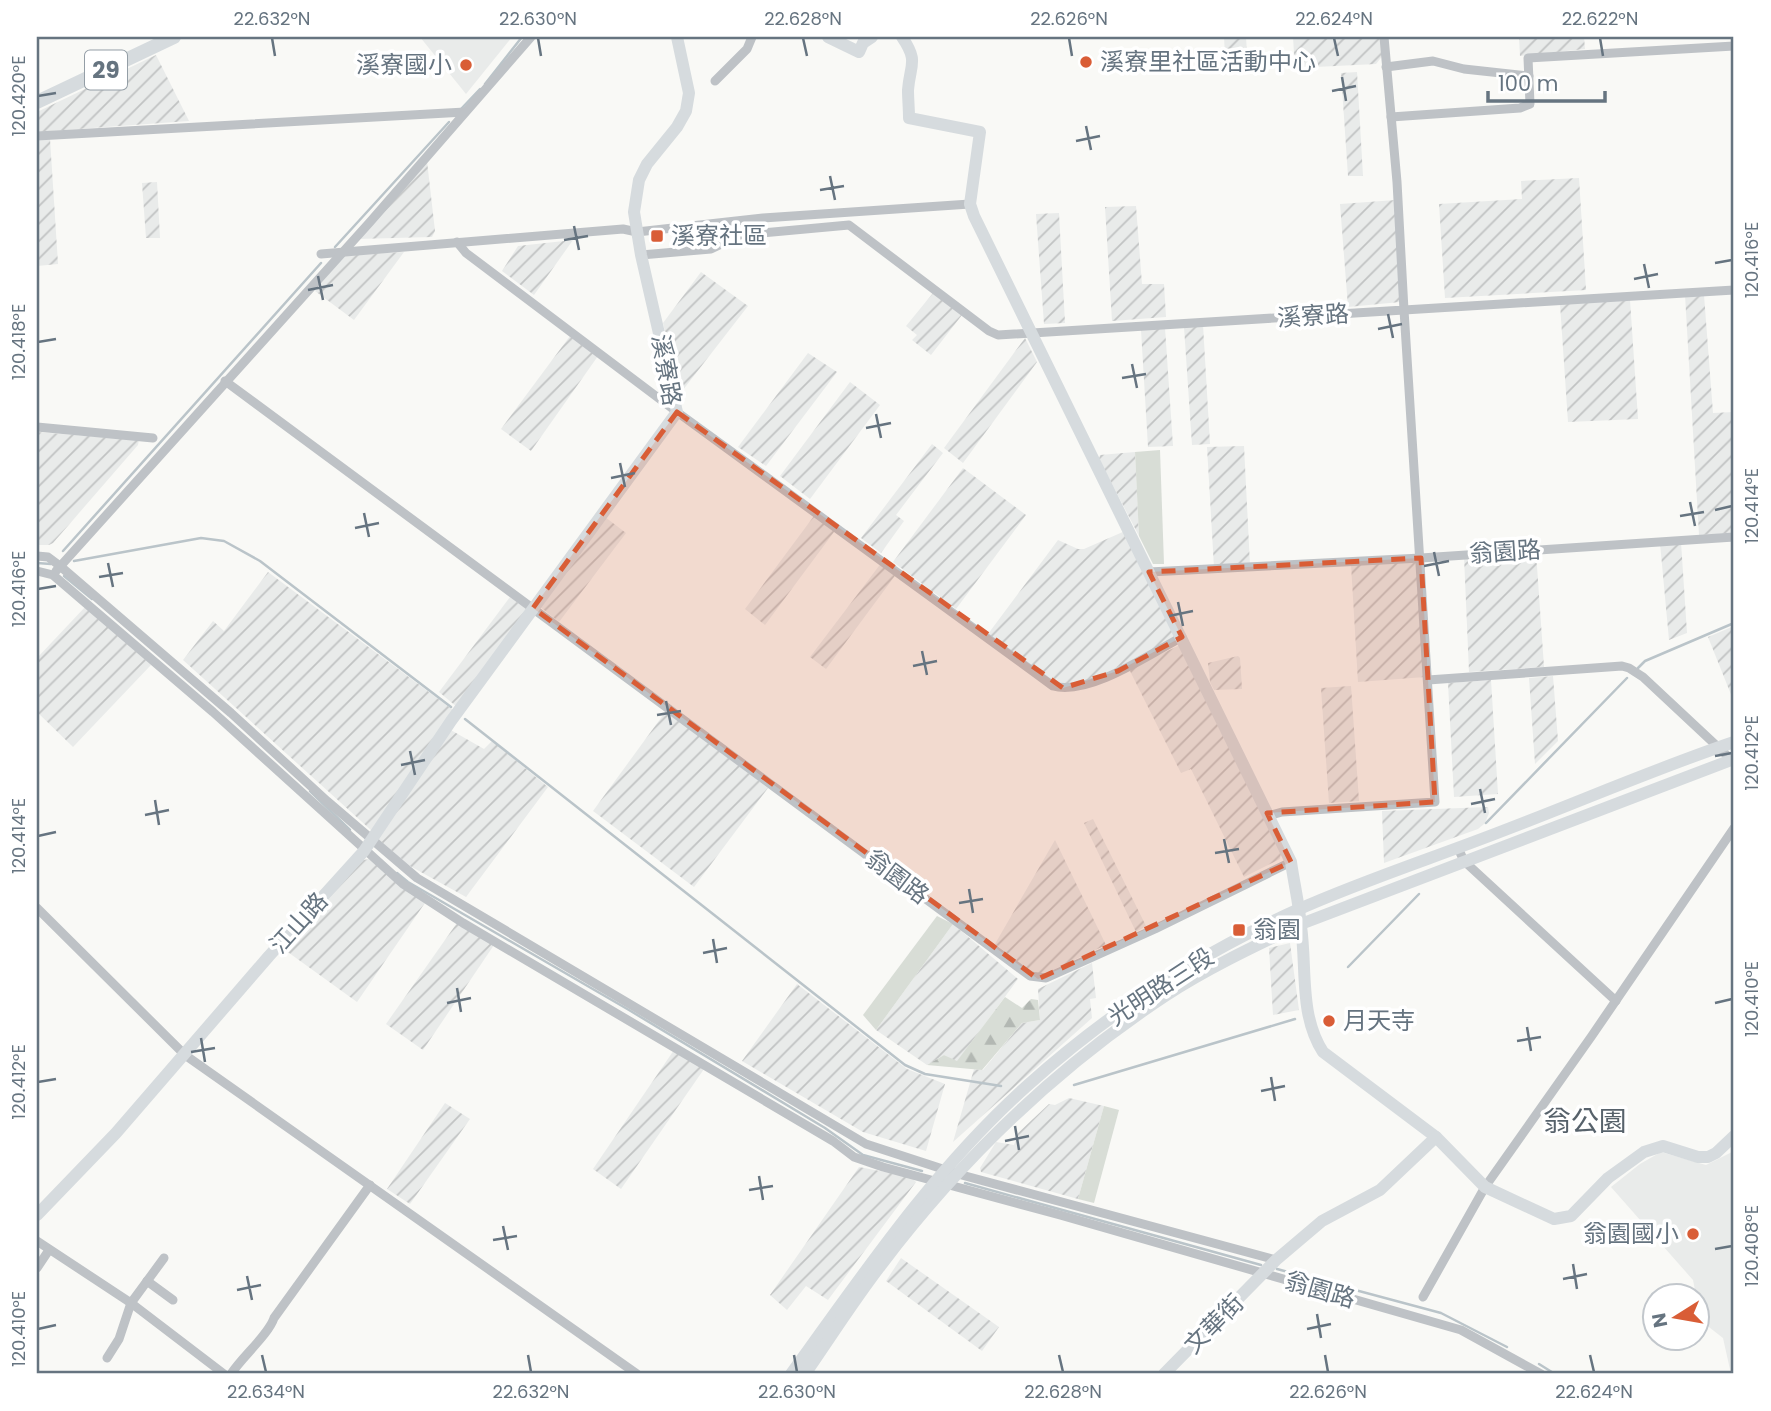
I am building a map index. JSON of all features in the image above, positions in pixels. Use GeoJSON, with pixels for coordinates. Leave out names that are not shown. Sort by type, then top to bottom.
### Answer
{"type":"FeatureCollection","features":[{"type":"Feature","properties":{"kind":"main road","name":"29"},"geometry":{"type":"LineString","coordinates":[[37,102],[174,37]]}},
{"type":"Feature","properties":{"kind":"street"},"geometry":{"type":"LineString","coordinates":[[53,575],[531,37]]}},
{"type":"Feature","properties":{"kind":"street","name":"溪寮路"},"geometry":{"type":"LineString","coordinates":[[533,608],[677,412],[641,255],[634,212],[639,180],[647,164],[677,127],[689,101],[677,37]]}},
{"type":"Feature","properties":{"kind":"street"},"geometry":{"type":"LineString","coordinates":[[715,82],[742,56],[752,37]]}},
{"type":"Feature","properties":{"kind":"street"},"geometry":{"type":"LineString","coordinates":[[828,37],[859,51],[863,43],[872,37]]}},
{"type":"Feature","properties":{"kind":"street"},"geometry":{"type":"LineString","coordinates":[[902,37],[914,65],[908,87],[909,118],[980,132],[970,204],[1291,862],[1301,924],[1308,1020],[1314,1038],[1323,1052],[1436,1137],[1485,1187],[1553,1219],[1571,1216],[1608,1178],[1644,1152],[1663,1146],[1698,1157],[1708,1157],[1734,1136]]}},
{"type":"Feature","properties":{"kind":"street"},"geometry":{"type":"LineString","coordinates":[[1268,816],[1282,812],[1435,802],[1421,558],[1384,37]]}},
{"type":"Feature","properties":{"kind":"street"},"geometry":{"type":"LineString","coordinates":[[1391,117],[1520,108],[1530,104],[1528,58],[1734,46]]}},
{"type":"Feature","properties":{"kind":"street"},"geometry":{"type":"LineString","coordinates":[[1386,67],[1433,61],[1464,69],[1529,76]]}},
{"type":"Feature","properties":{"kind":"street"},"geometry":{"type":"LineString","coordinates":[[37,136],[465,112]]}},
{"type":"Feature","properties":{"kind":"street"},"geometry":{"type":"LineString","coordinates":[[321,254],[623,229],[637,232],[762,218],[970,204]]}},
{"type":"Feature","properties":{"kind":"street","name":"溪寮路"},"geometry":{"type":"LineString","coordinates":[[641,255],[711,249],[740,235],[849,225],[989,331],[998,335],[1734,290]]}},
{"type":"Feature","properties":{"kind":"street"},"geometry":{"type":"LineString","coordinates":[[457,242],[466,253],[677,412],[1054,686],[1074,688],[1094,681],[1182,637]]}},
{"type":"Feature","properties":{"kind":"street"},"geometry":{"type":"LineString","coordinates":[[225,382],[533,608]]}},
{"type":"Feature","properties":{"kind":"street"},"geometry":{"type":"LineString","coordinates":[[37,427],[152,438]]}},
{"type":"Feature","properties":{"kind":"street","name":"翁園路"},"geometry":{"type":"LineString","coordinates":[[1149,572],[1421,558],[1734,537]]}},
{"type":"Feature","properties":{"kind":"street"},"geometry":{"type":"LineString","coordinates":[[37,556],[48,557],[60,566],[231,713],[368,845],[403,884],[463,923],[833,1141],[854,1157],[1264,1274]]}},
{"type":"Feature","properties":{"kind":"street"},"geometry":{"type":"LineString","coordinates":[[37,571],[53,575],[368,845],[417,878],[866,1144],[951,1172],[1276,1260]]}},
{"type":"Feature","properties":{"kind":"street","name":"翁園路"},"geometry":{"type":"LineString","coordinates":[[533,608],[1030,976],[1038,979],[1046,978],[1154,929],[1291,862]]}},
{"type":"Feature","properties":{"kind":"street","name":"江山路"},"geometry":{"type":"LineString","coordinates":[[37,1215],[116,1133],[368,845],[451,721],[533,608]]}},
{"type":"Feature","properties":{"kind":"street"},"geometry":{"type":"LineString","coordinates":[[1428,680],[1622,666],[1643,677],[1733,761]]}},
{"type":"Feature","properties":{"kind":"street","name":"光明路三段"},"geometry":{"type":"LineString","coordinates":[[805,1374],[881,1265],[948,1184],[951,1172],[1027,1086],[1099,1027],[1190,965],[1298,910],[1734,742]]}},
{"type":"Feature","properties":{"kind":"street","name":"光明路三段"},"geometry":{"type":"LineString","coordinates":[[790,1374],[907,1213],[935,1181],[951,1172],[1096,1045],[1177,989],[1301,924],[1733,761]]}},
{"type":"Feature","properties":{"kind":"street"},"geometry":{"type":"LineString","coordinates":[[1423,1297],[1485,1187],[1734,828]]}},
{"type":"Feature","properties":{"kind":"street"},"geometry":{"type":"LineString","coordinates":[[1458,848],[1464,861],[1616,1001]]}},
{"type":"Feature","properties":{"kind":"street"},"geometry":{"type":"LineString","coordinates":[[37,908],[185,1055],[637,1374]]}},
{"type":"Feature","properties":{"kind":"street","name":"翁園路"},"geometry":{"type":"LineString","coordinates":[[1436,1137],[1380,1190],[1322,1221],[1276,1260],[1264,1274],[1461,1330],[1541,1374]]}},
{"type":"Feature","properties":{"kind":"street"},"geometry":{"type":"LineString","coordinates":[[231,1374],[243,1357],[266,1334],[274,1318],[370,1185]]}},
{"type":"Feature","properties":{"kind":"street"},"geometry":{"type":"LineString","coordinates":[[37,1241],[131,1303],[224,1374]]}},
{"type":"Feature","properties":{"kind":"street"},"geometry":{"type":"LineString","coordinates":[[37,1268],[49,1250]]}},
{"type":"Feature","properties":{"kind":"street"},"geometry":{"type":"LineString","coordinates":[[107,1358],[119,1339],[131,1303],[164,1258]]}},
{"type":"Feature","properties":{"kind":"street","name":"文華街"},"geometry":{"type":"LineString","coordinates":[[1164,1374],[1264,1274]]}},
{"type":"Feature","properties":{"kind":"street"},"geometry":{"type":"LineString","coordinates":[[147,1282],[173,1300]]}},
{"type":"Feature","properties":{"kind":"highlighted area"},"geometry":{"type":"Polygon","coordinates":[[[677,412],[1063,688],[1118,671],[1182,637],[1149,572],[1421,558],[1435,802],[1267,813],[1291,862],[1038,979],[533,608],[677,412]]]}},
{"type":"Feature","properties":{"kind":"shaded area","name":"溪寮國小"},"geometry":{"type":"Polygon","coordinates":[[[420,37],[512,37],[466,94],[420,37]]]}},
{"type":"Feature","properties":{"kind":"shaded area"},"geometry":{"type":"Polygon","coordinates":[[[1224,37],[1246,37],[1248,71],[1226,72],[1224,37]]]}},
{"type":"Feature","properties":{"kind":"shaded area"},"geometry":{"type":"Polygon","coordinates":[[[1293,37],[1384,37],[1384,54],[1376,64],[1295,68],[1293,37]]]}},
{"type":"Feature","properties":{"kind":"shaded area"},"geometry":{"type":"Polygon","coordinates":[[[1519,37],[1584,37],[1585,49],[1520,56],[1519,37]]]}},
{"type":"Feature","properties":{"kind":"shaded area"},"geometry":{"type":"Polygon","coordinates":[[[156,55],[189,121],[37,132],[37,112],[156,55]]]}},
{"type":"Feature","properties":{"kind":"shaded area"},"geometry":{"type":"Polygon","coordinates":[[[1357,72],[1363,176],[1348,176],[1341,73],[1357,72]]]}},
{"type":"Feature","properties":{"kind":"shaded area"},"geometry":{"type":"Polygon","coordinates":[[[37,139],[50,139],[58,264],[37,266],[37,139]]]}},
{"type":"Feature","properties":{"kind":"shaded area"},"geometry":{"type":"Polygon","coordinates":[[[427,161],[435,231],[432,237],[357,239],[427,161]]]}},
{"type":"Feature","properties":{"kind":"shaded area"},"geometry":{"type":"Polygon","coordinates":[[[1579,178],[1586,290],[1445,298],[1439,204],[1522,199],[1521,181],[1579,178]]]}},
{"type":"Feature","properties":{"kind":"shaded area"},"geometry":{"type":"Polygon","coordinates":[[[157,182],[160,238],[146,238],[142,183],[157,182]]]}},
{"type":"Feature","properties":{"kind":"shaded area"},"geometry":{"type":"Polygon","coordinates":[[[1396,200],[1400,302],[1348,307],[1340,204],[1396,200]]]}},
{"type":"Feature","properties":{"kind":"shaded area"},"geometry":{"type":"Polygon","coordinates":[[[1136,206],[1142,284],[1164,284],[1166,317],[1112,321],[1105,207],[1136,206]]]}},
{"type":"Feature","properties":{"kind":"shaded area"},"geometry":{"type":"Polygon","coordinates":[[[1059,213],[1065,323],[1044,324],[1036,214],[1059,213]]]}},
{"type":"Feature","properties":{"kind":"shaded area"},"geometry":{"type":"Polygon","coordinates":[[[573,240],[534,295],[502,271],[518,246],[573,240]]]}},
{"type":"Feature","properties":{"kind":"shaded area"},"geometry":{"type":"Polygon","coordinates":[[[404,252],[354,320],[315,291],[344,255],[404,252]]]}},
{"type":"Feature","properties":{"kind":"shaded area"},"geometry":{"type":"Polygon","coordinates":[[[701,272],[748,306],[679,395],[663,323],[701,272]]]}},
{"type":"Feature","properties":{"kind":"shaded area"},"geometry":{"type":"Polygon","coordinates":[[[933,293],[962,315],[931,355],[912,340],[917,335],[906,326],[933,293]]]}},
{"type":"Feature","properties":{"kind":"shaded area"},"geometry":{"type":"Polygon","coordinates":[[[1685,295],[1704,295],[1713,413],[1734,412],[1734,533],[1699,535],[1685,295]]]}},
{"type":"Feature","properties":{"kind":"shaded area"},"geometry":{"type":"Polygon","coordinates":[[[1630,300],[1638,419],[1568,422],[1560,304],[1630,300]]]}},
{"type":"Feature","properties":{"kind":"shaded area"},"geometry":{"type":"Polygon","coordinates":[[[1203,325],[1210,444],[1192,445],[1184,327],[1203,325]]]}},
{"type":"Feature","properties":{"kind":"shaded area"},"geometry":{"type":"Polygon","coordinates":[[[1165,328],[1173,446],[1148,447],[1141,330],[1165,328]]]}},
{"type":"Feature","properties":{"kind":"shaded area"},"geometry":{"type":"Polygon","coordinates":[[[570,336],[598,356],[531,451],[501,429],[570,336]]]}},
{"type":"Feature","properties":{"kind":"shaded area"},"geometry":{"type":"Polygon","coordinates":[[[1025,338],[1037,362],[963,463],[944,448],[1025,338]]]}},
{"type":"Feature","properties":{"kind":"shaded area"},"geometry":{"type":"Polygon","coordinates":[[[808,353],[837,372],[766,466],[738,447],[808,353]]]}},
{"type":"Feature","properties":{"kind":"shaded area"},"geometry":{"type":"Polygon","coordinates":[[[850,382],[880,405],[810,499],[780,476],[850,382]]]}},
{"type":"Feature","properties":{"kind":"shaded area"},"geometry":{"type":"Polygon","coordinates":[[[37,432],[139,440],[138,445],[49,545],[37,545],[37,432]]]}},
{"type":"Feature","properties":{"kind":"shaded area"},"geometry":{"type":"Polygon","coordinates":[[[932,444],[943,453],[896,515],[904,521],[881,553],[861,538],[932,444]]]}},
{"type":"Feature","properties":{"kind":"shaded area"},"geometry":{"type":"Polygon","coordinates":[[[1244,446],[1250,565],[1214,567],[1207,447],[1244,446]]]}},
{"type":"Feature","properties":{"kind":"shaded area"},"geometry":{"type":"Polygon","coordinates":[[[1135,452],[1139,536],[1099,459],[1100,455],[1135,452]]]}},
{"type":"Feature","properties":{"kind":"shaded area"},"geometry":{"type":"Polygon","coordinates":[[[963,468],[1026,515],[956,609],[893,562],[963,468]]]}},
{"type":"Feature","properties":{"kind":"shaded area"},"geometry":{"type":"Polygon","coordinates":[[[814,516],[837,528],[765,625],[745,609],[814,516]]]}},
{"type":"Feature","properties":{"kind":"shaded area"},"geometry":{"type":"Polygon","coordinates":[[[605,517],[626,533],[559,622],[539,606],[605,517]]]}},
{"type":"Feature","properties":{"kind":"shaded area"},"geometry":{"type":"Polygon","coordinates":[[[1125,531],[1175,636],[1172,641],[1076,687],[1059,686],[988,634],[1058,540],[1084,549],[1125,531]]]}},
{"type":"Feature","properties":{"kind":"shaded area"},"geometry":{"type":"Polygon","coordinates":[[[1681,542],[1687,633],[1669,640],[1660,543],[1681,542]]]}},
{"type":"Feature","properties":{"kind":"shaded area"},"geometry":{"type":"Polygon","coordinates":[[[1536,552],[1544,667],[1469,672],[1464,556],[1536,552]]]}},
{"type":"Feature","properties":{"kind":"shaded area"},"geometry":{"type":"Polygon","coordinates":[[[1417,560],[1425,677],[1358,682],[1351,564],[1417,560]]]}},
{"type":"Feature","properties":{"kind":"shaded area"},"geometry":{"type":"Polygon","coordinates":[[[882,562],[897,573],[826,669],[810,657],[882,562]]]}},
{"type":"Feature","properties":{"kind":"shaded area"},"geometry":{"type":"Polygon","coordinates":[[[268,572],[453,710],[372,831],[183,660],[213,621],[224,631],[268,572]]]}},
{"type":"Feature","properties":{"kind":"shaded area"},"geometry":{"type":"Polygon","coordinates":[[[510,597],[528,610],[457,707],[439,692],[510,597]]]}},
{"type":"Feature","properties":{"kind":"shaded area"},"geometry":{"type":"Polygon","coordinates":[[[86,606],[151,665],[73,747],[37,712],[37,658],[86,606]]]}},
{"type":"Feature","properties":{"kind":"shaded area"},"geometry":{"type":"Polygon","coordinates":[[[1734,626],[1734,702],[1708,637],[1734,626]]]}},
{"type":"Feature","properties":{"kind":"shaded area"},"geometry":{"type":"Polygon","coordinates":[[[1180,645],[1281,853],[1280,859],[1244,877],[1191,769],[1181,773],[1129,669],[1180,645]]]}},
{"type":"Feature","properties":{"kind":"shaded area"},"geometry":{"type":"Polygon","coordinates":[[[1238,656],[1242,689],[1214,690],[1210,682],[1208,663],[1238,656]]]}},
{"type":"Feature","properties":{"kind":"shaded area"},"geometry":{"type":"Polygon","coordinates":[[[1553,676],[1558,741],[1535,764],[1529,678],[1553,676]]]}},
{"type":"Feature","properties":{"kind":"shaded area"},"geometry":{"type":"Polygon","coordinates":[[[1491,680],[1498,794],[1454,797],[1448,683],[1491,680]]]}},
{"type":"Feature","properties":{"kind":"shaded area"},"geometry":{"type":"Polygon","coordinates":[[[1351,686],[1359,801],[1329,803],[1321,688],[1351,686]]]}},
{"type":"Feature","properties":{"kind":"shaded area"},"geometry":{"type":"Polygon","coordinates":[[[666,711],[768,788],[694,887],[593,811],[666,711]]]}},
{"type":"Feature","properties":{"kind":"shaded area"},"geometry":{"type":"Polygon","coordinates":[[[449,729],[484,749],[492,741],[548,787],[466,897],[410,866],[378,839],[449,729]]]}},
{"type":"Feature","properties":{"kind":"shaded area"},"geometry":{"type":"Polygon","coordinates":[[[1488,807],[1485,823],[1478,829],[1384,863],[1382,811],[1488,807]]]}},
{"type":"Feature","properties":{"kind":"shaded area"},"geometry":{"type":"Polygon","coordinates":[[[1093,819],[1146,926],[1136,932],[1084,823],[1093,819]]]}},
{"type":"Feature","properties":{"kind":"shaded area"},"geometry":{"type":"Polygon","coordinates":[[[1055,840],[1106,945],[1036,976],[995,944],[1055,840]]]}},
{"type":"Feature","properties":{"kind":"shaded area"},"geometry":{"type":"Polygon","coordinates":[[[369,859],[427,900],[357,1002],[285,950],[353,868],[369,859]]]}},
{"type":"Feature","properties":{"kind":"shaded area"},"geometry":{"type":"Polygon","coordinates":[[[459,920],[494,945],[423,1050],[386,1024],[459,920]]]}},
{"type":"Feature","properties":{"kind":"shaded area"},"geometry":{"type":"Polygon","coordinates":[[[953,924],[1018,979],[957,1062],[944,1055],[927,1065],[876,1030],[953,924]]]}},
{"type":"Feature","properties":{"kind":"shaded area"},"geometry":{"type":"Polygon","coordinates":[[[1290,943],[1299,1010],[1273,1015],[1269,948],[1290,943]]]}},
{"type":"Feature","properties":{"kind":"shaded area"},"geometry":{"type":"Polygon","coordinates":[[[1092,963],[1096,998],[1090,999],[1092,1018],[953,1142],[974,1069],[983,1070],[1022,1023],[1040,1020],[1038,989],[1092,963]]]}},
{"type":"Feature","properties":{"kind":"shaded area"},"geometry":{"type":"Polygon","coordinates":[[[797,984],[907,1069],[945,1084],[926,1151],[863,1132],[742,1061],[797,984]]]}},
{"type":"Feature","properties":{"kind":"shaded area"},"geometry":{"type":"Polygon","coordinates":[[[674,1050],[704,1069],[621,1189],[593,1169],[674,1050]]]}},
{"type":"Feature","properties":{"kind":"shaded area"},"geometry":{"type":"Polygon","coordinates":[[[1069,1098],[1104,1106],[1078,1199],[981,1172],[980,1168],[996,1142],[1014,1145],[1018,1133],[1049,1104],[1055,1105],[1069,1098]]]}},
{"type":"Feature","properties":{"kind":"shaded area"},"geometry":{"type":"Polygon","coordinates":[[[445,1103],[470,1119],[410,1204],[387,1189],[445,1103]]]}},
{"type":"Feature","properties":{"kind":"shaded area","name":"翁園國小"},"geometry":{"type":"Polygon","coordinates":[[[1734,1151],[1734,1374],[1731,1374],[1723,1338],[1712,1329],[1712,1282],[1693,1282],[1611,1187],[1640,1164],[1661,1152],[1706,1165],[1734,1151]]]}},
{"type":"Feature","properties":{"kind":"shaded area"},"geometry":{"type":"Polygon","coordinates":[[[859,1167],[911,1177],[916,1182],[828,1300],[806,1286],[787,1310],[770,1295],[859,1167]]]}},
{"type":"Feature","properties":{"kind":"shaded area"},"geometry":{"type":"Polygon","coordinates":[[[901,1258],[999,1327],[982,1351],[886,1281],[901,1258]]]}},
{"type":"Feature","properties":{"kind":"green space"},"geometry":{"type":"Polygon","coordinates":[[[1160,450],[1164,564],[1153,564],[1139,536],[1135,452],[1160,450]]]}},
{"type":"Feature","properties":{"kind":"green space"},"geometry":{"type":"Polygon","coordinates":[[[937,916],[953,924],[876,1030],[863,1015],[937,916]]]}},
{"type":"Feature","properties":{"kind":"green space"},"geometry":{"type":"Polygon","coordinates":[[[1005,997],[1022,1008],[1031,999],[1038,1000],[1040,1020],[1022,1023],[982,1070],[927,1065],[944,1055],[957,1061],[1005,997]]]}},
{"type":"Feature","properties":{"kind":"green space"},"geometry":{"type":"Polygon","coordinates":[[[1104,1106],[1119,1110],[1094,1203],[1078,1199],[1104,1106]]]}},
{"type":"Feature","properties":{"kind":"waterway"},"geometry":{"type":"LineString","coordinates":[[485,84],[522,37]]}},
{"type":"Feature","properties":{"kind":"waterway"},"geometry":{"type":"LineString","coordinates":[[461,109],[480,89]]}},
{"type":"Feature","properties":{"kind":"waterway"},"geometry":{"type":"LineString","coordinates":[[335,247],[449,122]]}},
{"type":"Feature","properties":{"kind":"waterway"},"geometry":{"type":"LineString","coordinates":[[63,551],[321,263]]}},
{"type":"Feature","properties":{"kind":"waterway"},"geometry":{"type":"LineString","coordinates":[[74,561],[201,538],[224,541],[260,561],[451,707]]}},
{"type":"Feature","properties":{"kind":"waterway"},"geometry":{"type":"LineString","coordinates":[[37,563],[51,564]]}},
{"type":"Feature","properties":{"kind":"waterway"},"geometry":{"type":"LineString","coordinates":[[64,576],[92,599]]}},
{"type":"Feature","properties":{"kind":"waterway"},"geometry":{"type":"LineString","coordinates":[[1638,668],[1645,661],[1734,623]]}},
{"type":"Feature","properties":{"kind":"waterway"},"geometry":{"type":"LineString","coordinates":[[1486,823],[1627,678]]}},
{"type":"Feature","properties":{"kind":"waterway"},"geometry":{"type":"LineString","coordinates":[[465,719],[905,1065],[925,1074],[1001,1086]]}},
{"type":"Feature","properties":{"kind":"waterway"},"geometry":{"type":"LineString","coordinates":[[310,791],[350,830]]}},
{"type":"Feature","properties":{"kind":"waterway"},"geometry":{"type":"LineString","coordinates":[[397,873],[408,882],[825,1128],[863,1155],[922,1171]]}},
{"type":"Feature","properties":{"kind":"waterway"},"geometry":{"type":"LineString","coordinates":[[1348,967],[1419,894]]}},
{"type":"Feature","properties":{"kind":"waterway"},"geometry":{"type":"LineString","coordinates":[[1074,1085],[1295,1019]]}},
{"type":"Feature","properties":{"kind":"waterway"},"geometry":{"type":"LineString","coordinates":[[965,1183],[1261,1265]]}},
{"type":"Feature","properties":{"kind":"waterway"},"geometry":{"type":"LineString","coordinates":[[1277,1269],[1441,1313],[1507,1347]]}},
{"type":"Feature","properties":{"kind":"waterway"},"geometry":{"type":"LineString","coordinates":[[1539,1364],[1555,1374]]}},
{"type":"Feature","properties":{"kind":"place","name":"溪寮里社區活動中心"},"geometry":{"type":"Point","coordinates":[1086,62]}},
{"type":"Feature","properties":{"kind":"place","name":"溪寮國小"},"geometry":{"type":"Point","coordinates":[466,65]}},
{"type":"Feature","properties":{"kind":"place","name":"溪寮社區"},"geometry":{"type":"Point","coordinates":[657,236]}},
{"type":"Feature","properties":{"kind":"place","name":"翁園"},"geometry":{"type":"Point","coordinates":[1239,930]}},
{"type":"Feature","properties":{"kind":"place","name":"月天寺"},"geometry":{"type":"Point","coordinates":[1329,1021]}},
{"type":"Feature","properties":{"kind":"place","name":"翁園國小"},"geometry":{"type":"Point","coordinates":[1693,1234]}},
{"type":"Feature","properties":{"kind":"district","name":"翁公園"},"geometry":{"type":"Point","coordinates":[1585,1121]}}]}
